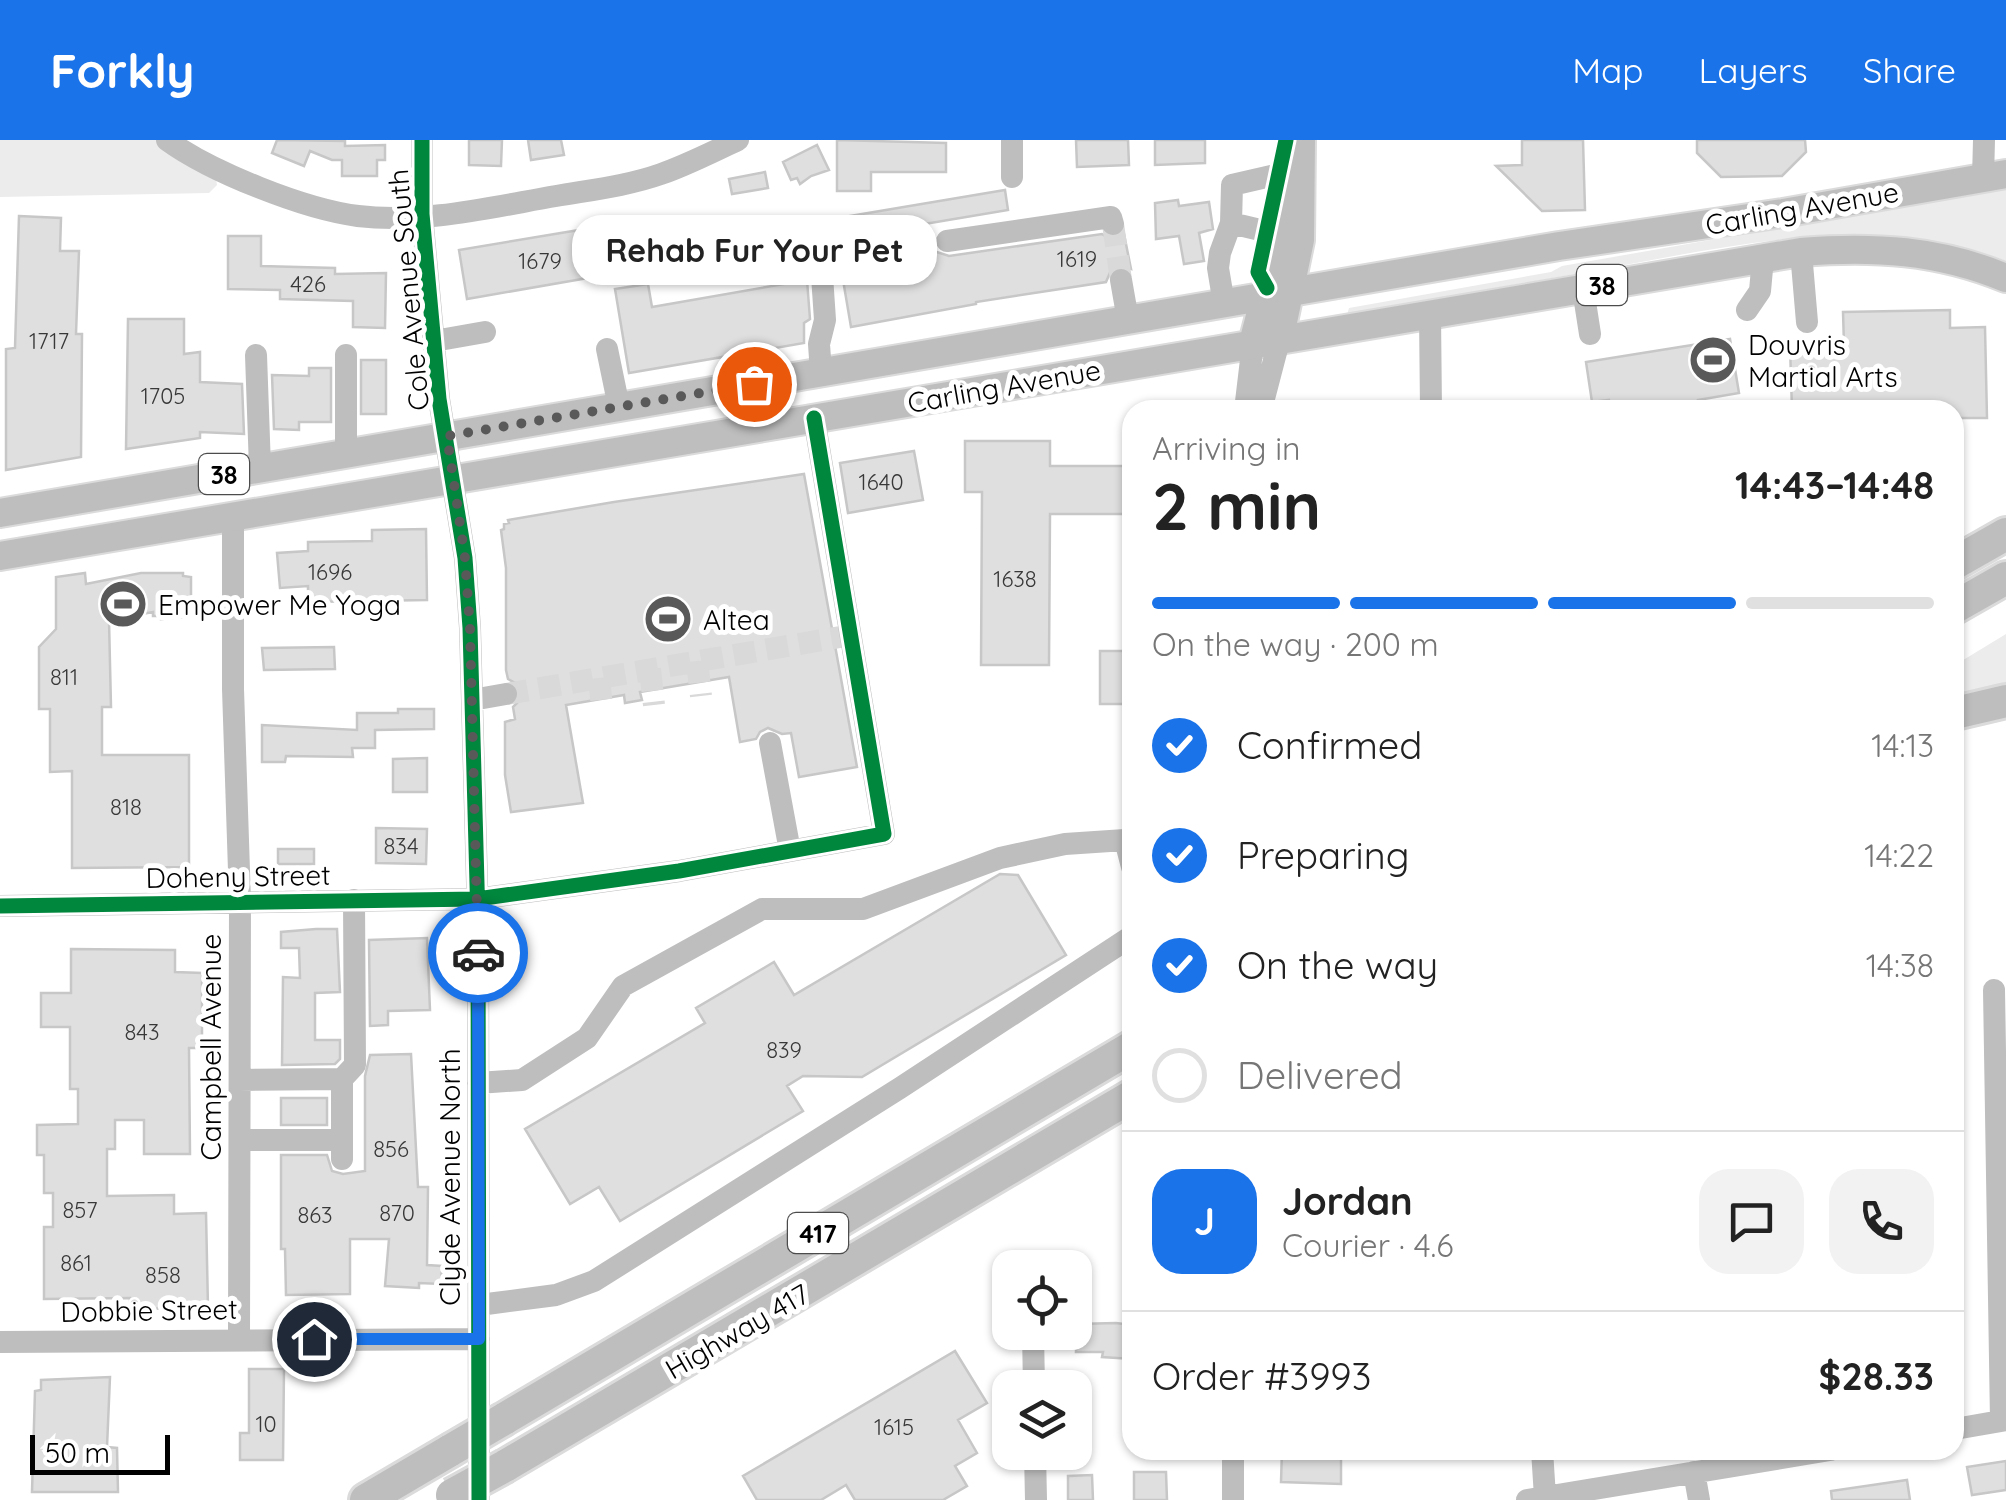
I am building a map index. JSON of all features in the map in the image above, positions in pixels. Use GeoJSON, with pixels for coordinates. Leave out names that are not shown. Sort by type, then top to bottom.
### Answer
{"type":"FeatureCollection","features":[{"type":"Feature","properties":{"kind":"highway"},"geometry":{"type":"LineString","coordinates":[[1964,558],[2006,534]]}},
{"type":"Feature","properties":{"kind":"highway"},"geometry":{"type":"LineString","coordinates":[[1964,602],[2006,578]]}},
{"type":"Feature","properties":{"kind":"highway"},"geometry":{"type":"LineString","coordinates":[[1964,711],[2006,701]]}},
{"type":"Feature","properties":{"kind":"highway","name":"417"},"geometry":{"type":"LineString","coordinates":[[366,1500],[1122,1053]]}},
{"type":"Feature","properties":{"kind":"highway","name":"Highway 417"},"geometry":{"type":"LineString","coordinates":[[458,1498],[505,1466],[1122,1102]]}},
{"type":"Feature","properties":{"kind":"main road"},"geometry":{"type":"LineString","coordinates":[[1266,342],[1278,294],[1300,238],[1301,140]]}},
{"type":"Feature","properties":{"kind":"main road"},"geometry":{"type":"LineString","coordinates":[[1278,294],[1281,235],[1299,176]]}},
{"type":"Feature","properties":{"kind":"main road","name":"Carling Avenue"},"geometry":{"type":"LineString","coordinates":[[0,513],[170,476],[260,468],[1994,176]]}},
{"type":"Feature","properties":{"kind":"main road","name":"Carling Avenue"},"geometry":{"type":"LineString","coordinates":[[0,556],[1801,252],[1864,248],[1907,251],[1970,264],[2006,278]]}},
{"type":"Feature","properties":{"kind":"street"},"geometry":{"type":"LineString","coordinates":[[166,140],[258,185],[346,214],[386,218],[466,211],[616,185],[660,174],[738,140]]}},
{"type":"Feature","properties":{"kind":"street","name":"Cole Avenue South"},"geometry":{"type":"LineString","coordinates":[[422,140],[422,214],[441,416],[447,436]]}},
{"type":"Feature","properties":{"kind":"street"},"geometry":{"type":"LineString","coordinates":[[1012,140],[1012,177]]}},
{"type":"Feature","properties":{"kind":"street"},"geometry":{"type":"LineString","coordinates":[[1984,140],[1994,176]]}},
{"type":"Feature","properties":{"kind":"street"},"geometry":{"type":"LineString","coordinates":[[1224,304],[1218,268],[1231,223],[1232,184],[1276,175],[1299,176]]}},
{"type":"Feature","properties":{"kind":"street"},"geometry":{"type":"LineString","coordinates":[[947,241],[1112,217],[1113,224]]}},
{"type":"Feature","properties":{"kind":"street"},"geometry":{"type":"LineString","coordinates":[[1231,223],[1281,235]]}},
{"type":"Feature","properties":{"kind":"street"},"geometry":{"type":"LineString","coordinates":[[1801,252],[1807,322]]}},
{"type":"Feature","properties":{"kind":"street"},"geometry":{"type":"LineString","coordinates":[[1747,310],[1760,290],[1763,258]]}},
{"type":"Feature","properties":{"kind":"street"},"geometry":{"type":"LineString","coordinates":[[821,261],[825,320],[819,344],[822,373]]}},
{"type":"Feature","properties":{"kind":"street"},"geometry":{"type":"LineString","coordinates":[[1121,280],[1128,320]]}},
{"type":"Feature","properties":{"kind":"street"},"geometry":{"type":"LineString","coordinates":[[1583,289],[1590,334]]}},
{"type":"Feature","properties":{"kind":"street"},"geometry":{"type":"LineString","coordinates":[[1430,315],[1431,400]]}},
{"type":"Feature","properties":{"kind":"street"},"geometry":{"type":"LineString","coordinates":[[434,341],[485,332]]}},
{"type":"Feature","properties":{"kind":"street"},"geometry":{"type":"LineString","coordinates":[[1248,400],[1266,342]]}},
{"type":"Feature","properties":{"kind":"street"},"geometry":{"type":"LineString","coordinates":[[1262,400],[1266,342]]}},
{"type":"Feature","properties":{"kind":"street"},"geometry":{"type":"LineString","coordinates":[[607,349],[620,407]]}},
{"type":"Feature","properties":{"kind":"street"},"geometry":{"type":"LineString","coordinates":[[256,355],[260,468]]}},
{"type":"Feature","properties":{"kind":"street"},"geometry":{"type":"LineString","coordinates":[[346,356],[346,453]]}},
{"type":"Feature","properties":{"kind":"street","name":"Doheny Street"},"geometry":{"type":"LineString","coordinates":[[0,906],[477,899],[679,871],[884,834],[830,564],[814,418]]}},
{"type":"Feature","properties":{"kind":"street","name":"Clyde Avenue North"},"geometry":{"type":"LineString","coordinates":[[447,436],[465,558],[477,899],[479,1339],[458,1498]]}},
{"type":"Feature","properties":{"kind":"street","name":"Campbell Avenue"},"geometry":{"type":"LineString","coordinates":[[233,516],[233,689],[240,900],[239,1339]]}},
{"type":"Feature","properties":{"kind":"street"},"geometry":{"type":"LineString","coordinates":[[472,700],[506,694]]}},
{"type":"Feature","properties":{"kind":"street"},"geometry":{"type":"LineString","coordinates":[[770,743],[790,851]]}},
{"type":"Feature","properties":{"kind":"street"},"geometry":{"type":"LineString","coordinates":[[478,1083],[522,1080],[587,1038],[623,986],[762,908],[863,909],[1000,858],[1065,844],[1122,840]]}},
{"type":"Feature","properties":{"kind":"street"},"geometry":{"type":"LineString","coordinates":[[240,1080],[342,1078],[356,1065],[354,900]]}},
{"type":"Feature","properties":{"kind":"street"},"geometry":{"type":"LineString","coordinates":[[479,1305],[525,1302],[594,1280],[900,1088],[1122,943]]}},
{"type":"Feature","properties":{"kind":"street"},"geometry":{"type":"LineString","coordinates":[[1964,1428],[2003,1421],[1994,990]]}},
{"type":"Feature","properties":{"kind":"street"},"geometry":{"type":"LineString","coordinates":[[240,1140],[342,1149],[342,1078]]}},
{"type":"Feature","properties":{"kind":"street","name":"Dobbie Street"},"geometry":{"type":"LineString","coordinates":[[0,1342],[479,1339]]}},
{"type":"Feature","properties":{"kind":"street"},"geometry":{"type":"LineString","coordinates":[[1233,1460],[1233,1500]]}},
{"type":"Feature","properties":{"kind":"street"},"geometry":{"type":"LineString","coordinates":[[1541,1460],[1536,1499],[1694,1472],[1722,1460]]}},
{"type":"Feature","properties":{"kind":"street"},"geometry":{"type":"LineString","coordinates":[[1035,1470],[1036,1500]]}},
{"type":"Feature","properties":{"kind":"street"},"geometry":{"type":"LineString","coordinates":[[1694,1472],[1699,1500]]}},
{"type":"Feature","properties":{"kind":"shaded area"},"geometry":{"type":"Polygon","coordinates":[[[0,140],[167,140],[214,166],[217,185],[209,193],[0,197],[0,140]]]}},
{"type":"Feature","properties":{"kind":"shaded area"},"geometry":{"type":"Polygon","coordinates":[[[2006,188],[2006,261],[1957,246],[1908,238],[1808,237],[1708,250],[1347,315],[1349,308],[1551,272],[1562,266],[2006,188]]]}},
{"type":"Feature","properties":{"kind":"shaded area"},"geometry":{"type":"Polygon","coordinates":[[[2006,634],[2006,688],[1964,694],[1964,660],[2006,634]]]}},
{"type":"Feature","properties":{"kind":"building"},"geometry":{"type":"Polygon","coordinates":[[[277,140],[385,145],[385,160],[377,160],[377,176],[342,176],[342,160],[310,151],[304,166],[272,153],[277,140]]]}},
{"type":"Feature","properties":{"kind":"building"},"geometry":{"type":"Polygon","coordinates":[[[469,140],[502,140],[501,166],[469,165],[469,140]]]}},
{"type":"Feature","properties":{"kind":"building"},"geometry":{"type":"Polygon","coordinates":[[[528,140],[561,140],[564,155],[531,160],[528,140]]]}},
{"type":"Feature","properties":{"kind":"building"},"geometry":{"type":"Polygon","coordinates":[[[837,140],[946,143],[946,172],[871,172],[871,191],[837,191],[837,140]]]}},
{"type":"Feature","properties":{"kind":"building"},"geometry":{"type":"Polygon","coordinates":[[[1076,140],[1128,140],[1129,165],[1077,167],[1076,140]]]}},
{"type":"Feature","properties":{"kind":"building"},"geometry":{"type":"Polygon","coordinates":[[[1155,140],[1205,140],[1205,163],[1155,165],[1155,140]]]}},
{"type":"Feature","properties":{"kind":"building"},"geometry":{"type":"Polygon","coordinates":[[[1522,140],[1583,140],[1585,210],[1542,211],[1496,166],[1522,165],[1522,140]]]}},
{"type":"Feature","properties":{"kind":"building"},"geometry":{"type":"Polygon","coordinates":[[[1697,140],[1805,140],[1806,152],[1782,176],[1721,177],[1697,153],[1697,140]]]}},
{"type":"Feature","properties":{"kind":"building"},"geometry":{"type":"Polygon","coordinates":[[[817,145],[829,170],[800,184],[797,178],[791,180],[783,162],[817,145]]]}},
{"type":"Feature","properties":{"kind":"building"},"geometry":{"type":"Polygon","coordinates":[[[765,172],[768,188],[732,194],[729,179],[765,172]]]}},
{"type":"Feature","properties":{"kind":"building"},"geometry":{"type":"Polygon","coordinates":[[[1005,190],[1008,210],[835,239],[832,219],[1005,190]]]}},
{"type":"Feature","properties":{"kind":"building"},"geometry":{"type":"Polygon","coordinates":[[[1178,200],[1179,206],[1209,202],[1213,229],[1199,233],[1204,261],[1184,264],[1179,236],[1156,239],[1155,203],[1178,200]]]}},
{"type":"Feature","properties":{"kind":"building"},"geometry":{"type":"Polygon","coordinates":[[[19,216],[61,218],[60,251],[79,251],[76,334],[82,334],[81,457],[6,470],[6,349],[15,348],[19,216]]]}},
{"type":"Feature","properties":{"kind":"building"},"geometry":{"type":"Polygon","coordinates":[[[579,230],[588,278],[467,299],[459,250],[579,230]]]}},
{"type":"Feature","properties":{"kind":"building"},"geometry":{"type":"Polygon","coordinates":[[[1102,234],[1110,239],[1124,234],[1131,269],[1119,265],[1112,268],[1106,282],[851,327],[841,268],[937,252],[949,256],[1102,234]]]}},
{"type":"Feature","properties":{"kind":"building"},"geometry":{"type":"Polygon","coordinates":[[[228,236],[261,236],[261,266],[335,268],[335,274],[386,273],[385,328],[353,327],[353,301],[280,299],[280,290],[228,289],[228,236]]]}},
{"type":"Feature","properties":{"kind":"building"},"geometry":{"type":"Polygon","coordinates":[[[807,280],[810,319],[804,323],[804,343],[629,373],[615,289],[648,284],[652,307],[807,280]]]}},
{"type":"Feature","properties":{"kind":"building"},"geometry":{"type":"Polygon","coordinates":[[[1950,310],[1950,328],[1985,327],[1987,418],[1964,418],[1964,400],[1792,400],[1790,346],[1844,345],[1843,312],[1950,310]]]}},
{"type":"Feature","properties":{"kind":"building"},"geometry":{"type":"Polygon","coordinates":[[[128,319],[184,319],[184,354],[200,352],[200,382],[242,384],[244,434],[200,432],[200,438],[126,449],[128,319]]]}},
{"type":"Feature","properties":{"kind":"building"},"geometry":{"type":"Polygon","coordinates":[[[1730,339],[1739,393],[1698,400],[1592,400],[1586,362],[1730,339]]]}},
{"type":"Feature","properties":{"kind":"building"},"geometry":{"type":"Polygon","coordinates":[[[361,360],[386,360],[386,414],[361,414],[361,360]]]}},
{"type":"Feature","properties":{"kind":"building"},"geometry":{"type":"Polygon","coordinates":[[[309,368],[331,368],[331,422],[299,422],[299,430],[274,429],[272,375],[309,376],[309,368]]]}},
{"type":"Feature","properties":{"kind":"building"},"geometry":{"type":"Polygon","coordinates":[[[965,441],[1050,441],[1050,466],[1122,466],[1122,514],[1050,514],[1049,665],[981,665],[982,492],[965,492],[965,441]]]}},
{"type":"Feature","properties":{"kind":"building"},"geometry":{"type":"Polygon","coordinates":[[[914,451],[923,500],[848,513],[840,463],[914,451]]]}},
{"type":"Feature","properties":{"kind":"building","name":"Altea"},"geometry":{"type":"Polygon","coordinates":[[[804,474],[857,767],[799,777],[791,733],[768,728],[756,739],[740,742],[729,677],[640,692],[642,700],[625,703],[624,695],[566,705],[583,803],[511,812],[505,775],[505,722],[515,719],[513,707],[521,692],[508,679],[506,670],[506,568],[501,530],[504,524],[508,520],[614,502],[804,474]]]}},
{"type":"Feature","properties":{"kind":"building"},"geometry":{"type":"Polygon","coordinates":[[[426,529],[427,600],[308,602],[308,586],[280,588],[277,553],[308,551],[308,542],[372,541],[372,530],[426,529]]]}},
{"type":"Feature","properties":{"kind":"building"},"geometry":{"type":"Polygon","coordinates":[[[85,573],[86,584],[141,573],[183,573],[191,577],[191,616],[161,619],[153,616],[153,612],[109,620],[111,707],[102,707],[102,755],[189,755],[189,867],[72,868],[72,771],[50,772],[50,709],[39,709],[39,647],[56,629],[56,577],[85,573]]]}},
{"type":"Feature","properties":{"kind":"building"},"geometry":{"type":"Polygon","coordinates":[[[334,647],[335,669],[264,670],[262,648],[334,647]]]}},
{"type":"Feature","properties":{"kind":"building"},"geometry":{"type":"Polygon","coordinates":[[[1100,651],[1122,651],[1122,704],[1100,704],[1100,651]]]}},
{"type":"Feature","properties":{"kind":"building"},"geometry":{"type":"Polygon","coordinates":[[[398,709],[434,709],[434,729],[375,730],[375,748],[352,748],[353,757],[286,756],[285,762],[262,762],[262,725],[357,730],[357,713],[398,713],[398,709]]]}},
{"type":"Feature","properties":{"kind":"building"},"geometry":{"type":"Polygon","coordinates":[[[427,758],[427,792],[393,792],[393,759],[427,758]]]}},
{"type":"Feature","properties":{"kind":"building"},"geometry":{"type":"Polygon","coordinates":[[[376,828],[427,829],[426,864],[376,863],[376,828]]]}},
{"type":"Feature","properties":{"kind":"building"},"geometry":{"type":"Polygon","coordinates":[[[278,849],[314,849],[314,864],[278,864],[278,849]]]}},
{"type":"Feature","properties":{"kind":"building"},"geometry":{"type":"Polygon","coordinates":[[[1000,874],[1018,875],[1066,955],[862,1077],[803,1076],[787,1086],[803,1111],[620,1221],[599,1187],[570,1204],[525,1129],[705,1023],[696,1008],[774,962],[794,995],[1000,874]]]}},
{"type":"Feature","properties":{"kind":"building"},"geometry":{"type":"Polygon","coordinates":[[[337,929],[340,992],[315,993],[315,1040],[340,1040],[340,1059],[335,1064],[282,1065],[283,977],[300,978],[299,948],[281,948],[281,932],[337,929]]]}},
{"type":"Feature","properties":{"kind":"building"},"geometry":{"type":"Polygon","coordinates":[[[427,938],[430,1010],[388,1011],[388,1025],[370,1026],[369,940],[427,938]]]}},
{"type":"Feature","properties":{"kind":"building"},"geometry":{"type":"Polygon","coordinates":[[[71,949],[175,950],[175,972],[202,973],[202,1048],[189,1048],[190,1154],[144,1154],[144,1120],[115,1120],[115,1149],[107,1149],[107,1196],[174,1195],[174,1214],[206,1213],[208,1308],[130,1309],[130,1298],[44,1299],[44,1227],[53,1227],[53,1193],[44,1193],[44,1155],[37,1155],[37,1125],[78,1124],[78,1089],[70,1089],[70,1027],[41,1027],[41,993],[71,993],[71,949]]]}},
{"type":"Feature","properties":{"kind":"building"},"geometry":{"type":"Polygon","coordinates":[[[411,1054],[418,1187],[428,1187],[427,1265],[442,1266],[441,1284],[419,1283],[419,1288],[385,1286],[389,1239],[350,1239],[350,1294],[286,1295],[285,1249],[281,1249],[281,1155],[327,1155],[332,1171],[365,1171],[365,1076],[370,1055],[411,1054]]]}},
{"type":"Feature","properties":{"kind":"building"},"geometry":{"type":"Polygon","coordinates":[[[281,1098],[327,1098],[327,1125],[281,1125],[281,1098]]]}},
{"type":"Feature","properties":{"kind":"building"},"geometry":{"type":"Polygon","coordinates":[[[1092,1324],[1122,1324],[1122,1358],[1102,1357],[1103,1352],[1076,1352],[1092,1350],[1092,1324]]]}},
{"type":"Feature","properties":{"kind":"building"},"geometry":{"type":"Polygon","coordinates":[[[955,1351],[987,1403],[958,1420],[977,1453],[955,1466],[967,1486],[943,1500],[855,1500],[846,1485],[821,1500],[757,1500],[743,1476],[955,1351]]]}},
{"type":"Feature","properties":{"kind":"building"},"geometry":{"type":"Polygon","coordinates":[[[249,1369],[284,1369],[283,1460],[240,1460],[240,1433],[249,1433],[249,1369]]]}},
{"type":"Feature","properties":{"kind":"building"},"geometry":{"type":"Polygon","coordinates":[[[110,1377],[107,1447],[117,1448],[118,1492],[32,1492],[35,1391],[41,1390],[41,1380],[110,1377]]]}},
{"type":"Feature","properties":{"kind":"building"},"geometry":{"type":"Polygon","coordinates":[[[1282,1460],[1341,1460],[1341,1484],[1281,1482],[1282,1460]]]}},
{"type":"Feature","properties":{"kind":"building"},"geometry":{"type":"Polygon","coordinates":[[[2006,1461],[2006,1490],[1972,1495],[1967,1467],[2006,1461]]]}},
{"type":"Feature","properties":{"kind":"building"},"geometry":{"type":"Polygon","coordinates":[[[1134,1472],[1166,1472],[1167,1500],[1134,1500],[1134,1472]]]}},
{"type":"Feature","properties":{"kind":"building"},"geometry":{"type":"Polygon","coordinates":[[[1092,1475],[1093,1500],[1068,1500],[1068,1476],[1092,1475]]]}},
{"type":"Feature","properties":{"kind":"building"},"geometry":{"type":"Polygon","coordinates":[[[1907,1480],[1910,1500],[1832,1500],[1831,1491],[1907,1480]]]}},
{"type":"Feature","properties":{"kind":"tunnel"},"geometry":{"type":"LineString","coordinates":[[1113,224],[1121,280]]}},
{"type":"Feature","properties":{"kind":"tunnel"},"geometry":{"type":"LineString","coordinates":[[506,694],[852,635]]}},
{"type":"Feature","properties":{"kind":"tunnel"},"geometry":{"type":"LineString","coordinates":[[697,661],[701,696]]}},
{"type":"Feature","properties":{"kind":"tunnel"},"geometry":{"type":"LineString","coordinates":[[650,669],[654,705]]}},
{"type":"Feature","properties":{"kind":"tunnel"},"geometry":{"type":"LineString","coordinates":[[599,678],[602,707]]}},
{"type":"Feature","properties":{"kind":"cycle path"},"geometry":{"type":"LineString","coordinates":[[422,140],[422,214],[439,399],[465,558],[470,628],[478,920],[479,1500]]}},
{"type":"Feature","properties":{"kind":"cycle path"},"geometry":{"type":"LineString","coordinates":[[1267,288],[1258,272],[1286,140]]}},
{"type":"Feature","properties":{"kind":"cycle path"},"geometry":{"type":"LineString","coordinates":[[0,906],[477,899],[679,871],[884,834],[814,418]]}},
{"type":"Feature","properties":{"kind":"way so far"},"geometry":{"type":"LineString","coordinates":[[478,953],[470,628],[465,558],[447,436],[754,384]]}},
{"type":"Feature","properties":{"kind":"place","name":"Douvris Martial Arts"},"geometry":{"type":"Point","coordinates":[1713,360]}},
{"type":"Feature","properties":{"kind":"place","name":"Rehab Fur Your Pet"},"geometry":{"type":"Point","coordinates":[754,384]}},
{"type":"Feature","properties":{"kind":"place","name":"Empower Me Yoga"},"geometry":{"type":"Point","coordinates":[123,604]}},
{"type":"Feature","properties":{"kind":"place","name":"Altea"},"geometry":{"type":"Point","coordinates":[668,619]}},
{"type":"Feature","properties":{"kind":"route"},"geometry":{"type":"LineString","coordinates":[[314,1339],[479,1339],[478,953]]}}]}
